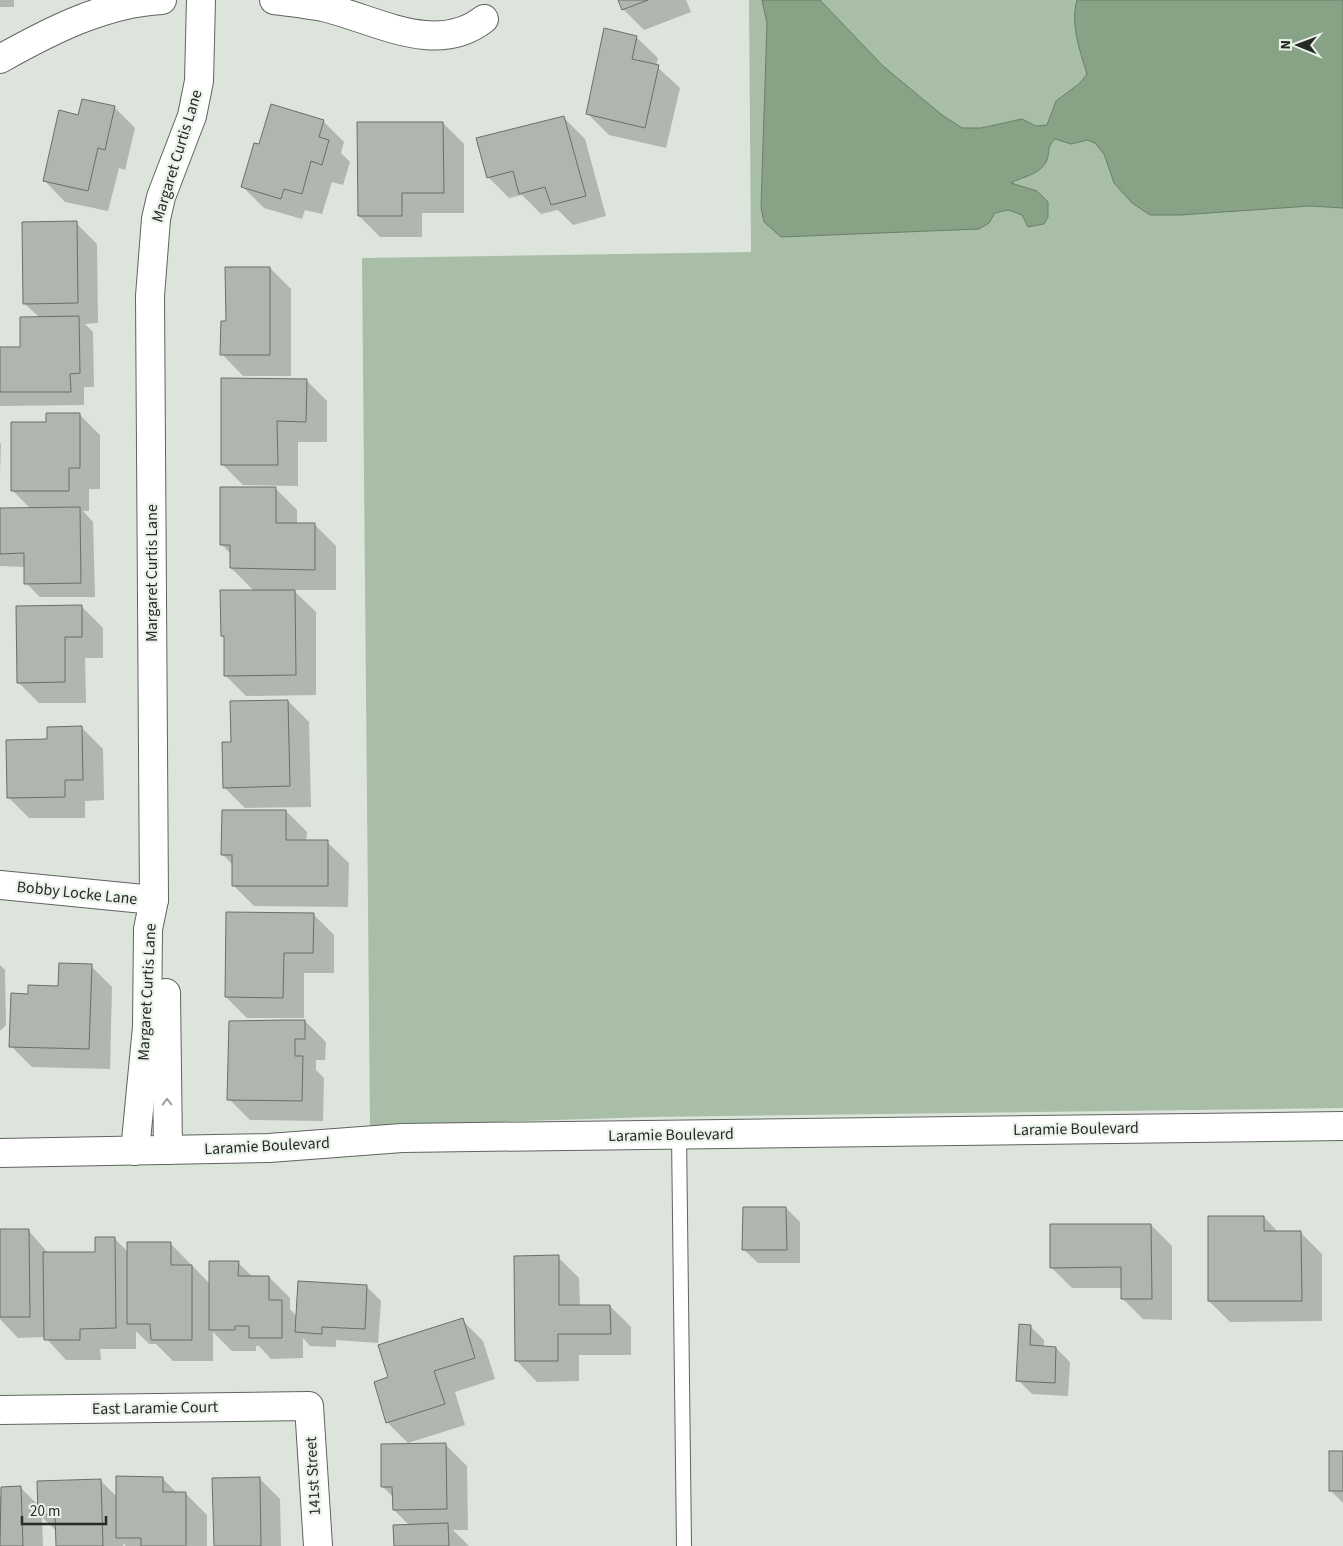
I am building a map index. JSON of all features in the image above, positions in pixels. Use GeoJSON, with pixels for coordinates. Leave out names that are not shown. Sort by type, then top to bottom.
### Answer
{"type":"FeatureCollection","features":[{"type":"Feature","properties":{"kind":"street"},"geometry":{"type":"LineString","coordinates":[[0,59],[49,32],[101,12],[162,0]]}},
{"type":"Feature","properties":{"kind":"street","name":"Margaret Curtis Lane"},"geometry":{"type":"LineString","coordinates":[[135,1151],[147,1027],[148,929],[154,900],[150,287],[153,244],[161,197],[188,130],[199,82],[201,0]]}},
{"type":"Feature","properties":{"kind":"street"},"geometry":{"type":"LineString","coordinates":[[274,0],[323,7],[400,30],[439,36],[472,29],[484,19]]}},
{"type":"Feature","properties":{"kind":"street","name":"Bobby Locke Lane"},"geometry":{"type":"LineString","coordinates":[[0,885],[154,900]]}},
{"type":"Feature","properties":{"kind":"street"},"geometry":{"type":"LineString","coordinates":[[154,900],[165,931],[168,1150]]}},
{"type":"Feature","properties":{"kind":"street","name":"Laramie Boulevard"},"geometry":{"type":"LineString","coordinates":[[0,1153],[269,1148],[402,1138],[1343,1126]]}},
{"type":"Feature","properties":{"kind":"street","name":"East Laramie Court"},"geometry":{"type":"LineString","coordinates":[[0,1410],[309,1406]]}},
{"type":"Feature","properties":{"kind":"street","name":"141st Street"},"geometry":{"type":"LineString","coordinates":[[309,1406],[318,1546]]}},
{"type":"Feature","properties":{"kind":"lane"},"geometry":{"type":"LineString","coordinates":[[679,1134],[684,1546]]}},
{"type":"Feature","properties":{"kind":"shaded area"},"geometry":{"type":"Polygon","coordinates":[[[749,0],[1343,0],[1343,1108],[650,1117],[370,1126],[362,258],[751,252],[749,0]]]}},
{"type":"Feature","properties":{"kind":"shaded area"},"geometry":{"type":"Polygon","coordinates":[[[762,0],[820,0],[883,66],[942,115],[962,128],[981,128],[1022,119],[1036,126],[1047,125],[1056,101],[1080,83],[1087,74],[1075,28],[1077,0],[1343,0],[1343,208],[1310,206],[1180,215],[1150,215],[1132,203],[1114,183],[1104,154],[1095,143],[1087,140],[1071,144],[1055,139],[1050,146],[1047,160],[1041,169],[1011,183],[1037,191],[1048,202],[1048,217],[1044,224],[1028,227],[1022,215],[1008,210],[995,213],[989,223],[979,229],[781,237],[764,222],[761,207],[767,23],[762,0]]]}},
{"type":"Feature","properties":{"kind":"building"},"geometry":{"type":"Polygon","coordinates":[[[618,0],[648,0],[622,10],[618,0]]]}},
{"type":"Feature","properties":{"kind":"building"},"geometry":{"type":"Polygon","coordinates":[[[604,28],[637,36],[632,59],[659,65],[645,128],[586,114],[604,28]]]}},
{"type":"Feature","properties":{"kind":"building"},"geometry":{"type":"Polygon","coordinates":[[[82,99],[115,106],[105,150],[98,148],[88,191],[43,181],[59,110],[78,115],[82,99]]]}},
{"type":"Feature","properties":{"kind":"building"},"geometry":{"type":"Polygon","coordinates":[[[271,104],[324,120],[319,137],[329,140],[322,165],[311,161],[302,194],[284,189],[281,199],[241,187],[254,143],[259,144],[271,104]]]}},
{"type":"Feature","properties":{"kind":"building"},"geometry":{"type":"Polygon","coordinates":[[[564,116],[586,196],[551,205],[545,187],[519,194],[513,171],[487,178],[476,138],[564,116]]]}},
{"type":"Feature","properties":{"kind":"building"},"geometry":{"type":"Polygon","coordinates":[[[357,122],[443,122],[444,193],[402,193],[402,216],[358,216],[357,122]]]}},
{"type":"Feature","properties":{"kind":"building"},"geometry":{"type":"Polygon","coordinates":[[[77,221],[78,303],[23,304],[22,222],[77,221]]]}},
{"type":"Feature","properties":{"kind":"building"},"geometry":{"type":"Polygon","coordinates":[[[225,267],[270,267],[270,355],[220,355],[221,321],[226,321],[225,267]]]}},
{"type":"Feature","properties":{"kind":"building"},"geometry":{"type":"Polygon","coordinates":[[[79,316],[80,373],[70,374],[71,392],[0,392],[0,347],[20,347],[20,317],[79,316]]]}},
{"type":"Feature","properties":{"kind":"building"},"geometry":{"type":"Polygon","coordinates":[[[221,378],[307,379],[306,422],[277,421],[278,465],[221,465],[221,378]]]}},
{"type":"Feature","properties":{"kind":"building"},"geometry":{"type":"Polygon","coordinates":[[[46,413],[80,413],[80,468],[69,468],[69,491],[11,491],[11,422],[46,422],[46,413]]]}},
{"type":"Feature","properties":{"kind":"building"},"geometry":{"type":"Polygon","coordinates":[[[220,487],[276,487],[276,523],[315,523],[315,570],[230,568],[230,545],[220,545],[220,487]]]}},
{"type":"Feature","properties":{"kind":"building"},"geometry":{"type":"Polygon","coordinates":[[[80,507],[81,583],[24,584],[24,553],[0,554],[0,508],[80,507]]]}},
{"type":"Feature","properties":{"kind":"building"},"geometry":{"type":"Polygon","coordinates":[[[220,590],[295,590],[296,675],[224,676],[224,636],[221,636],[220,590]]]}},
{"type":"Feature","properties":{"kind":"building"},"geometry":{"type":"Polygon","coordinates":[[[82,605],[82,637],[65,637],[65,682],[17,683],[16,606],[82,605]]]}},
{"type":"Feature","properties":{"kind":"building"},"geometry":{"type":"Polygon","coordinates":[[[288,700],[290,786],[223,788],[222,742],[231,742],[230,701],[288,700]]]}},
{"type":"Feature","properties":{"kind":"building"},"geometry":{"type":"Polygon","coordinates":[[[82,726],[83,780],[65,780],[65,797],[7,798],[6,740],[47,739],[47,727],[82,726]]]}},
{"type":"Feature","properties":{"kind":"building"},"geometry":{"type":"Polygon","coordinates":[[[222,810],[286,810],[286,840],[328,840],[328,886],[232,886],[232,855],[221,855],[222,810]]]}},
{"type":"Feature","properties":{"kind":"building"},"geometry":{"type":"Polygon","coordinates":[[[226,912],[314,913],[313,953],[284,953],[283,998],[225,997],[226,912]]]}},
{"type":"Feature","properties":{"kind":"building"},"geometry":{"type":"Polygon","coordinates":[[[59,963],[92,964],[89,1049],[9,1047],[11,993],[28,994],[28,985],[58,986],[59,963]]]}},
{"type":"Feature","properties":{"kind":"building"},"geometry":{"type":"Polygon","coordinates":[[[305,1020],[305,1039],[295,1039],[295,1056],[303,1056],[302,1101],[227,1100],[229,1021],[305,1020]]]}},
{"type":"Feature","properties":{"kind":"building"},"geometry":{"type":"Polygon","coordinates":[[[743,1207],[786,1207],[787,1250],[742,1250],[743,1207]]]}},
{"type":"Feature","properties":{"kind":"building"},"geometry":{"type":"Polygon","coordinates":[[[1208,1216],[1264,1216],[1264,1231],[1301,1231],[1302,1301],[1208,1301],[1208,1216]]]}},
{"type":"Feature","properties":{"kind":"building"},"geometry":{"type":"Polygon","coordinates":[[[1050,1224],[1151,1224],[1152,1299],[1121,1299],[1121,1267],[1050,1268],[1050,1224]]]}},
{"type":"Feature","properties":{"kind":"building"},"geometry":{"type":"Polygon","coordinates":[[[0,1229],[29,1229],[30,1317],[0,1317],[0,1229]]]}},
{"type":"Feature","properties":{"kind":"building"},"geometry":{"type":"Polygon","coordinates":[[[95,1237],[115,1237],[116,1328],[80,1329],[80,1340],[44,1340],[43,1252],[95,1252],[95,1237]]]}},
{"type":"Feature","properties":{"kind":"building"},"geometry":{"type":"Polygon","coordinates":[[[127,1242],[171,1242],[171,1265],[192,1265],[192,1340],[151,1340],[150,1324],[127,1324],[127,1242]]]}},
{"type":"Feature","properties":{"kind":"building"},"geometry":{"type":"Polygon","coordinates":[[[559,1255],[559,1305],[610,1305],[611,1334],[558,1334],[558,1361],[515,1361],[514,1256],[559,1255]]]}},
{"type":"Feature","properties":{"kind":"building"},"geometry":{"type":"Polygon","coordinates":[[[209,1261],[239,1261],[238,1276],[269,1276],[269,1300],[282,1300],[282,1338],[249,1338],[249,1326],[235,1326],[235,1330],[209,1330],[209,1261]]]}},
{"type":"Feature","properties":{"kind":"building"},"geometry":{"type":"Polygon","coordinates":[[[298,1281],[367,1285],[365,1329],[322,1327],[322,1334],[295,1332],[298,1281]]]}},
{"type":"Feature","properties":{"kind":"building"},"geometry":{"type":"Polygon","coordinates":[[[463,1318],[475,1358],[434,1371],[445,1404],[386,1423],[374,1382],[388,1377],[378,1345],[463,1318]]]}},
{"type":"Feature","properties":{"kind":"building"},"geometry":{"type":"Polygon","coordinates":[[[1019,1324],[1031,1325],[1030,1345],[1056,1347],[1055,1383],[1016,1381],[1019,1324]]]}},
{"type":"Feature","properties":{"kind":"building"},"geometry":{"type":"Polygon","coordinates":[[[446,1443],[447,1509],[393,1510],[392,1487],[381,1487],[381,1444],[446,1443]]]}},
{"type":"Feature","properties":{"kind":"building"},"geometry":{"type":"Polygon","coordinates":[[[1329,1451],[1343,1451],[1343,1491],[1329,1491],[1329,1451]]]}},
{"type":"Feature","properties":{"kind":"building"},"geometry":{"type":"Polygon","coordinates":[[[116,1476],[163,1477],[163,1492],[186,1492],[186,1546],[141,1546],[141,1538],[116,1538],[116,1476]]]}},
{"type":"Feature","properties":{"kind":"building"},"geometry":{"type":"Polygon","coordinates":[[[260,1477],[261,1546],[214,1546],[212,1478],[260,1477]]]}},
{"type":"Feature","properties":{"kind":"building"},"geometry":{"type":"Polygon","coordinates":[[[101,1479],[103,1546],[56,1546],[55,1514],[38,1515],[37,1481],[101,1479]]]}},
{"type":"Feature","properties":{"kind":"building"},"geometry":{"type":"Polygon","coordinates":[[[21,1486],[23,1546],[0,1546],[1,1487],[21,1486]]]}},
{"type":"Feature","properties":{"kind":"building"},"geometry":{"type":"Polygon","coordinates":[[[448,1523],[449,1546],[394,1546],[393,1525],[448,1523]]]}}]}
